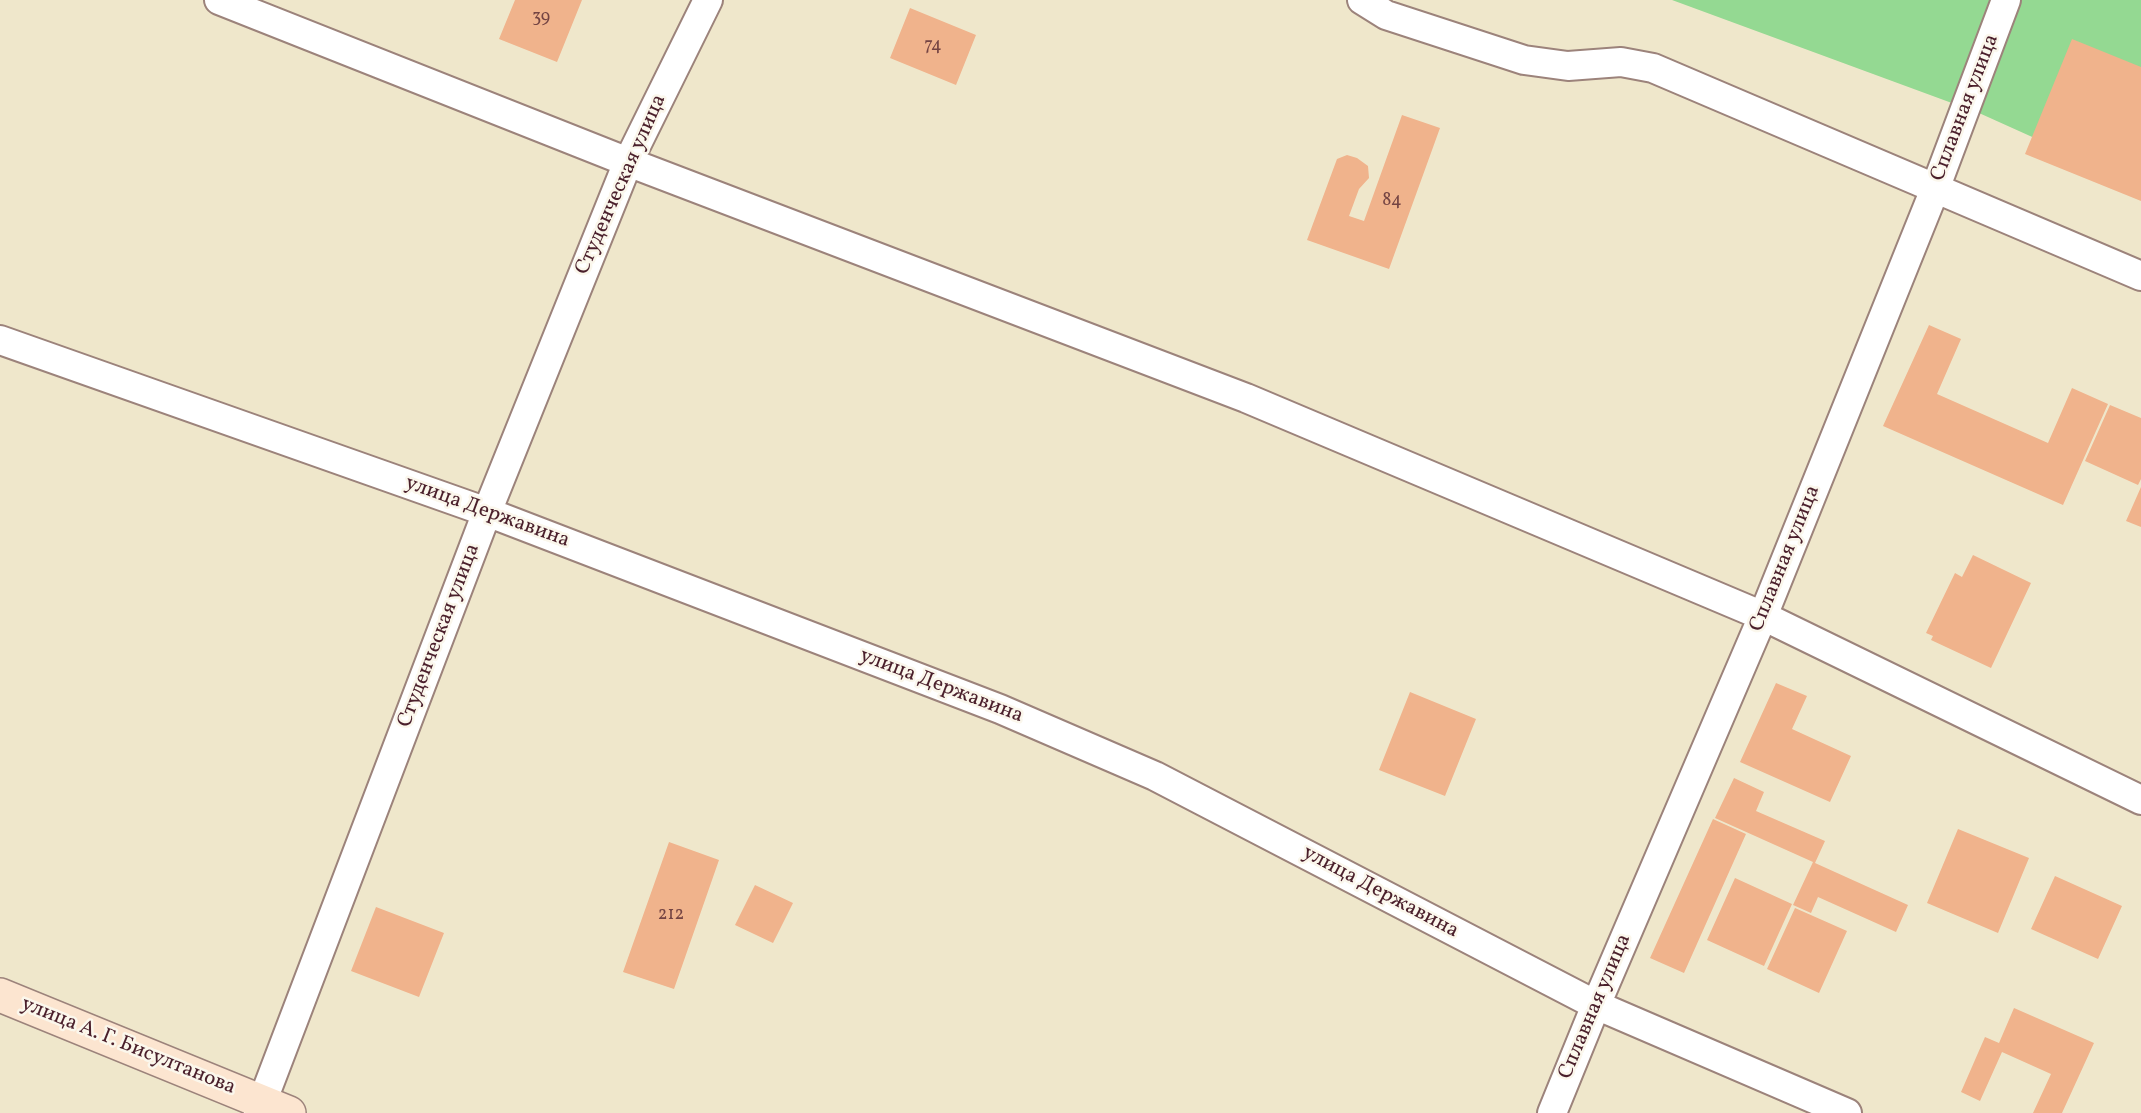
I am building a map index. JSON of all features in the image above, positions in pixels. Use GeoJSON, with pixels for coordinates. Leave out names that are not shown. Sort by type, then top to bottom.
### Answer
{"type":"FeatureCollection","features":[{"type":"Feature","properties":{"kind":"street"},"geometry":{"type":"LineString","coordinates":[[219,0],[628,162],[1246,398],[1763,616],[2141,800]]}},
{"type":"Feature","properties":{"kind":"street","name":"Студенческая улица"},"geometry":{"type":"LineString","coordinates":[[270,1110],[487,512],[628,162],[708,0]]}},
{"type":"Feature","properties":{"kind":"street"},"geometry":{"type":"LineString","coordinates":[[1362,0],[1386,15],[1524,60],[1568,66],[1621,62],[1653,68],[2141,276]]}},
{"type":"Feature","properties":{"kind":"street","name":"Сплавная улица"},"geometry":{"type":"LineString","coordinates":[[1552,1113],[1763,616],[1935,189],[2006,0]]}},
{"type":"Feature","properties":{"kind":"street","name":"улица Державина"},"geometry":{"type":"LineString","coordinates":[[0,340],[487,512],[1000,708],[1155,776],[1596,1005],[1847,1113]]}},
{"type":"Feature","properties":{"kind":"street","name":"улица А. Г. Бисултанова"},"geometry":{"type":"LineString","coordinates":[[0,995],[270,1110]]}},
{"type":"Feature","properties":{"kind":"green space"},"geometry":{"type":"Polygon","coordinates":[[[1672,0],[2141,0],[2141,186],[1979,113],[1672,0]]]}},
{"type":"Feature","properties":{"kind":"building"},"geometry":{"type":"Polygon","coordinates":[[[515,0],[582,0],[557,62],[499,39],[515,0]]]}},
{"type":"Feature","properties":{"kind":"building"},"geometry":{"type":"Polygon","coordinates":[[[910,8],[976,35],[956,85],[890,58],[910,8]]]}},
{"type":"Feature","properties":{"kind":"building"},"geometry":{"type":"Polygon","coordinates":[[[2072,39],[2141,67],[2141,201],[2025,154],[2072,39]]]}},
{"type":"Feature","properties":{"kind":"building"},"geometry":{"type":"Polygon","coordinates":[[[1402,115],[1440,128],[1389,269],[1307,240],[1337,159],[1347,155],[1357,158],[1368,166],[1369,178],[1359,189],[1349,216],[1364,221],[1402,115]]]}},
{"type":"Feature","properties":{"kind":"building"},"geometry":{"type":"Polygon","coordinates":[[[1929,325],[1961,339],[1937,394],[2048,443],[2072,388],[2108,404],[2063,505],[1883,426],[1929,325]]]}},
{"type":"Feature","properties":{"kind":"building"},"geometry":{"type":"Polygon","coordinates":[[[2110,405],[2141,418],[2141,479],[2138,485],[2085,461],[2110,405]]]}},
{"type":"Feature","properties":{"kind":"building"},"geometry":{"type":"Polygon","coordinates":[[[2141,487],[2141,527],[2126,521],[2141,487]]]}},
{"type":"Feature","properties":{"kind":"building"},"geometry":{"type":"Polygon","coordinates":[[[1973,555],[2031,583],[1991,668],[1931,640],[1933,636],[1926,633],[1955,573],[1962,577],[1973,555]]]}},
{"type":"Feature","properties":{"kind":"building"},"geometry":{"type":"Polygon","coordinates":[[[1776,683],[1807,696],[1792,729],[1851,756],[1830,802],[1740,762],[1776,683]]]}},
{"type":"Feature","properties":{"kind":"building"},"geometry":{"type":"Polygon","coordinates":[[[1410,692],[1476,719],[1445,796],[1379,770],[1410,692]]]}},
{"type":"Feature","properties":{"kind":"building"},"geometry":{"type":"Polygon","coordinates":[[[1734,778],[1764,792],[1756,811],[1825,841],[1815,863],[1908,905],[1896,932],[1818,897],[1811,913],[1793,905],[1813,862],[1715,818],[1734,778]]]}},
{"type":"Feature","properties":{"kind":"building"},"geometry":{"type":"Polygon","coordinates":[[[1713,819],[1746,834],[1684,973],[1650,958],[1713,819]]]}},
{"type":"Feature","properties":{"kind":"building"},"geometry":{"type":"Polygon","coordinates":[[[1958,829],[2029,858],[1998,933],[1927,903],[1958,829]]]}},
{"type":"Feature","properties":{"kind":"building"},"geometry":{"type":"Polygon","coordinates":[[[669,842],[719,860],[674,989],[623,972],[669,842]]]}},
{"type":"Feature","properties":{"kind":"building"},"geometry":{"type":"Polygon","coordinates":[[[2055,876],[2122,906],[2098,959],[2031,929],[2055,876]]]}},
{"type":"Feature","properties":{"kind":"building"},"geometry":{"type":"Polygon","coordinates":[[[1735,878],[1792,904],[1764,966],[1707,940],[1735,878]]]}},
{"type":"Feature","properties":{"kind":"building"},"geometry":{"type":"Polygon","coordinates":[[[755,885],[793,903],[773,943],[735,925],[755,885]]]}},
{"type":"Feature","properties":{"kind":"building"},"geometry":{"type":"Polygon","coordinates":[[[376,907],[444,933],[419,997],[351,971],[376,907]]]}},
{"type":"Feature","properties":{"kind":"building"},"geometry":{"type":"Polygon","coordinates":[[[1795,908],[1847,931],[1819,993],[1767,969],[1795,908]]]}},
{"type":"Feature","properties":{"kind":"building"},"geometry":{"type":"Polygon","coordinates":[[[2014,1008],[2094,1043],[2062,1113],[2033,1113],[2051,1074],[2002,1052],[1980,1101],[1961,1092],[1985,1037],[1999,1043],[2014,1008]]]}}]}
